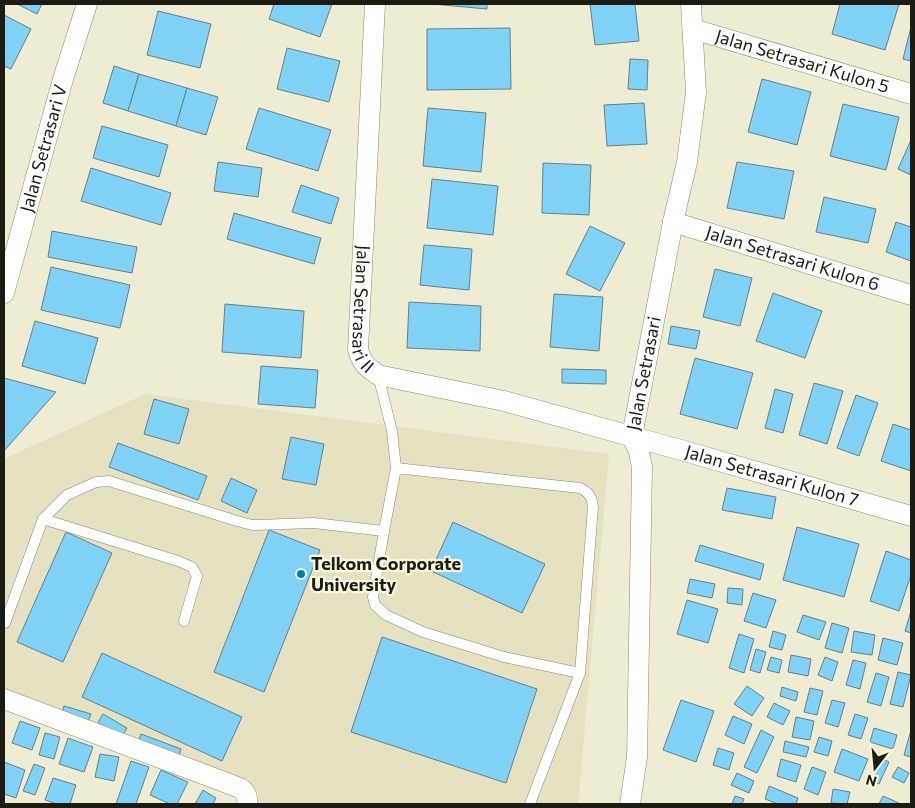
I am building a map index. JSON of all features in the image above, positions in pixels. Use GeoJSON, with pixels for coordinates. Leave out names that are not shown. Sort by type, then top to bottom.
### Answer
{"type":"FeatureCollection","features":[{"type":"Feature","properties":{"kind":"street","name":"Jalan Setrasari V"},"geometry":{"type":"LineString","coordinates":[[4,293],[63,79],[87,4]]}},
{"type":"Feature","properties":{"kind":"street","name":"Jalan Setrasari II"},"geometry":{"type":"LineString","coordinates":[[375,4],[358,349],[360,359],[365,366],[378,375],[504,401],[632,436]]}},
{"type":"Feature","properties":{"kind":"street","name":"Jalan Setrasari"},"geometry":{"type":"LineString","coordinates":[[630,804],[637,757],[642,467],[640,452],[632,436],[673,222],[687,162],[696,92],[691,4]]}},
{"type":"Feature","properties":{"kind":"street","name":"Jalan Setrasari Kulon 5"},"geometry":{"type":"LineString","coordinates":[[693,30],[911,94]]}},
{"type":"Feature","properties":{"kind":"street","name":"Jalan Setrasari Kulon 6"},"geometry":{"type":"LineString","coordinates":[[673,222],[911,295]]}},
{"type":"Feature","properties":{"kind":"street","name":"Jalan Setrasari Kulon 7"},"geometry":{"type":"LineString","coordinates":[[632,436],[911,516]]}},
{"type":"Feature","properties":{"kind":"street"},"geometry":{"type":"LineString","coordinates":[[4,699],[240,788],[248,798],[247,804]]}},
{"type":"Feature","properties":{"kind":"lane"},"geometry":{"type":"LineString","coordinates":[[378,375],[392,431],[396,468],[373,598],[375,605],[386,616],[423,632],[504,657],[580,673]]}},
{"type":"Feature","properties":{"kind":"lane"},"geometry":{"type":"LineString","coordinates":[[396,468],[580,488],[586,491],[592,500],[580,673],[530,804]]}},
{"type":"Feature","properties":{"kind":"lane"},"geometry":{"type":"LineString","coordinates":[[4,624],[43,518],[67,495],[96,482],[109,481],[252,525],[314,523],[384,531]]}},
{"type":"Feature","properties":{"kind":"lane"},"geometry":{"type":"LineString","coordinates":[[43,518],[178,560],[192,567],[196,576],[184,621]]}},
{"type":"Feature","properties":{"kind":"shaded area","name":"Telkom Corporate University"},"geometry":{"type":"Polygon","coordinates":[[[145,394],[609,454],[578,804],[258,804],[259,793],[249,783],[4,690],[4,459],[145,394]]]}},
{"type":"Feature","properties":{"kind":"building"},"geometry":{"type":"Polygon","coordinates":[[[17,4],[42,4],[37,14],[17,4]]]}},
{"type":"Feature","properties":{"kind":"building"},"geometry":{"type":"Polygon","coordinates":[[[274,4],[332,4],[320,37],[269,19],[274,4]]]}},
{"type":"Feature","properties":{"kind":"building"},"geometry":{"type":"Polygon","coordinates":[[[432,4],[487,4],[487,9],[432,4]]]}},
{"type":"Feature","properties":{"kind":"building"},"geometry":{"type":"Polygon","coordinates":[[[590,4],[635,4],[639,41],[595,45],[590,4]]]}},
{"type":"Feature","properties":{"kind":"building"},"geometry":{"type":"Polygon","coordinates":[[[840,4],[899,4],[885,50],[832,34],[840,4]]]}},
{"type":"Feature","properties":{"kind":"building"},"geometry":{"type":"Polygon","coordinates":[[[158,11],[211,24],[200,68],[147,55],[158,11]]]}},
{"type":"Feature","properties":{"kind":"building"},"geometry":{"type":"Polygon","coordinates":[[[4,15],[31,29],[11,69],[4,66],[4,15]]]}},
{"type":"Feature","properties":{"kind":"building"},"geometry":{"type":"Polygon","coordinates":[[[911,27],[911,61],[903,59],[911,27]]]}},
{"type":"Feature","properties":{"kind":"building"},"geometry":{"type":"Polygon","coordinates":[[[510,28],[511,89],[427,90],[427,29],[510,28]]]}},
{"type":"Feature","properties":{"kind":"building"},"geometry":{"type":"Polygon","coordinates":[[[287,48],[340,61],[329,102],[277,89],[287,48]]]}},
{"type":"Feature","properties":{"kind":"building"},"geometry":{"type":"Polygon","coordinates":[[[630,59],[648,60],[647,90],[628,89],[630,59]]]}},
{"type":"Feature","properties":{"kind":"building"},"geometry":{"type":"Polygon","coordinates":[[[114,66],[139,74],[128,111],[103,103],[114,66]]]}},
{"type":"Feature","properties":{"kind":"building"},"geometry":{"type":"Polygon","coordinates":[[[139,74],[187,88],[176,126],[128,111],[139,74]]]}},
{"type":"Feature","properties":{"kind":"building"},"geometry":{"type":"Polygon","coordinates":[[[762,79],[811,92],[797,145],[748,132],[762,79]]]}},
{"type":"Feature","properties":{"kind":"building"},"geometry":{"type":"Polygon","coordinates":[[[187,88],[218,97],[206,135],[176,126],[187,88]]]}},
{"type":"Feature","properties":{"kind":"building"},"geometry":{"type":"Polygon","coordinates":[[[644,103],[647,144],[607,146],[604,105],[644,103]]]}},
{"type":"Feature","properties":{"kind":"building"},"geometry":{"type":"Polygon","coordinates":[[[843,104],[899,117],[886,170],[830,156],[843,104]]]}},
{"type":"Feature","properties":{"kind":"building"},"geometry":{"type":"Polygon","coordinates":[[[259,108],[331,130],[318,171],[246,149],[259,108]]]}},
{"type":"Feature","properties":{"kind":"building"},"geometry":{"type":"Polygon","coordinates":[[[428,108],[486,113],[481,172],[423,166],[428,108]]]}},
{"type":"Feature","properties":{"kind":"building"},"geometry":{"type":"Polygon","coordinates":[[[102,126],[168,145],[159,177],[93,158],[102,126]]]}},
{"type":"Feature","properties":{"kind":"building"},"geometry":{"type":"Polygon","coordinates":[[[911,140],[911,175],[898,169],[911,140]]]}},
{"type":"Feature","properties":{"kind":"building"},"geometry":{"type":"Polygon","coordinates":[[[218,162],[262,168],[258,197],[214,191],[218,162]]]}},
{"type":"Feature","properties":{"kind":"building"},"geometry":{"type":"Polygon","coordinates":[[[737,162],[794,171],[784,219],[727,208],[737,162]]]}},
{"type":"Feature","properties":{"kind":"building"},"geometry":{"type":"Polygon","coordinates":[[[543,163],[591,165],[589,215],[542,213],[543,163]]]}},
{"type":"Feature","properties":{"kind":"building"},"geometry":{"type":"Polygon","coordinates":[[[91,168],[171,193],[161,225],[81,201],[91,168]]]}},
{"type":"Feature","properties":{"kind":"building"},"geometry":{"type":"Polygon","coordinates":[[[432,179],[498,186],[493,235],[427,228],[432,179]]]}},
{"type":"Feature","properties":{"kind":"building"},"geometry":{"type":"Polygon","coordinates":[[[301,185],[339,198],[331,224],[292,212],[301,185]]]}},
{"type":"Feature","properties":{"kind":"building"},"geometry":{"type":"Polygon","coordinates":[[[824,197],[876,209],[868,243],[816,232],[824,197]]]}},
{"type":"Feature","properties":{"kind":"building"},"geometry":{"type":"Polygon","coordinates":[[[234,213],[321,238],[314,264],[227,239],[234,213]]]}},
{"type":"Feature","properties":{"kind":"building"},"geometry":{"type":"Polygon","coordinates":[[[896,222],[911,227],[911,261],[886,252],[896,222]]]}},
{"type":"Feature","properties":{"kind":"building"},"geometry":{"type":"Polygon","coordinates":[[[590,226],[625,243],[600,291],[566,274],[590,226]]]}},
{"type":"Feature","properties":{"kind":"building"},"geometry":{"type":"Polygon","coordinates":[[[52,231],[137,247],[132,273],[48,257],[52,231]]]}},
{"type":"Feature","properties":{"kind":"building"},"geometry":{"type":"Polygon","coordinates":[[[424,245],[472,249],[469,290],[420,285],[424,245]]]}},
{"type":"Feature","properties":{"kind":"building"},"geometry":{"type":"Polygon","coordinates":[[[51,267],[130,285],[120,328],[41,310],[51,267]]]}},
{"type":"Feature","properties":{"kind":"building"},"geometry":{"type":"Polygon","coordinates":[[[715,269],[752,278],[740,326],[703,317],[715,269]]]}},
{"type":"Feature","properties":{"kind":"building"},"geometry":{"type":"Polygon","coordinates":[[[773,293],[822,311],[805,358],[756,341],[773,293]]]}},
{"type":"Feature","properties":{"kind":"building"},"geometry":{"type":"Polygon","coordinates":[[[554,294],[603,297],[599,351],[550,347],[554,294]]]}},
{"type":"Feature","properties":{"kind":"building"},"geometry":{"type":"Polygon","coordinates":[[[409,302],[481,306],[480,351],[407,348],[409,302]]]}},
{"type":"Feature","properties":{"kind":"building"},"geometry":{"type":"Polygon","coordinates":[[[225,304],[304,311],[301,358],[222,352],[225,304]]]}},
{"type":"Feature","properties":{"kind":"building"},"geometry":{"type":"Polygon","coordinates":[[[35,321],[98,338],[85,384],[22,366],[35,321]]]}},
{"type":"Feature","properties":{"kind":"building"},"geometry":{"type":"Polygon","coordinates":[[[671,326],[700,331],[696,349],[668,344],[671,326]]]}},
{"type":"Feature","properties":{"kind":"building"},"geometry":{"type":"Polygon","coordinates":[[[695,358],[753,373],[737,429],[680,414],[695,358]]]}},
{"type":"Feature","properties":{"kind":"building"},"geometry":{"type":"Polygon","coordinates":[[[261,366],[318,370],[315,408],[258,404],[261,366]]]}},
{"type":"Feature","properties":{"kind":"building"},"geometry":{"type":"Polygon","coordinates":[[[562,369],[606,370],[606,384],[562,383],[562,369]]]}},
{"type":"Feature","properties":{"kind":"building"},"geometry":{"type":"Polygon","coordinates":[[[4,378],[56,392],[4,451],[4,378]]]}},
{"type":"Feature","properties":{"kind":"building"},"geometry":{"type":"Polygon","coordinates":[[[814,383],[843,391],[827,444],[799,435],[814,383]]]}},
{"type":"Feature","properties":{"kind":"building"},"geometry":{"type":"Polygon","coordinates":[[[775,389],[793,394],[783,433],[765,428],[775,389]]]}},
{"type":"Feature","properties":{"kind":"building"},"geometry":{"type":"Polygon","coordinates":[[[856,395],[878,403],[859,456],[837,448],[856,395]]]}},
{"type":"Feature","properties":{"kind":"building"},"geometry":{"type":"Polygon","coordinates":[[[154,399],[189,409],[179,444],[144,434],[154,399]]]}},
{"type":"Feature","properties":{"kind":"building"},"geometry":{"type":"Polygon","coordinates":[[[893,424],[911,430],[911,471],[881,461],[893,424]]]}},
{"type":"Feature","properties":{"kind":"building"},"geometry":{"type":"Polygon","coordinates":[[[291,437],[324,444],[316,485],[282,479],[291,437]]]}},
{"type":"Feature","properties":{"kind":"building"},"geometry":{"type":"Polygon","coordinates":[[[118,443],[207,476],[198,500],[109,467],[118,443]]]}},
{"type":"Feature","properties":{"kind":"building"},"geometry":{"type":"Polygon","coordinates":[[[231,478],[257,490],[247,513],[221,501],[231,478]]]}},
{"type":"Feature","properties":{"kind":"building"},"geometry":{"type":"Polygon","coordinates":[[[727,488],[776,497],[772,519],[722,510],[727,488]]]}},
{"type":"Feature","properties":{"kind":"building"},"geometry":{"type":"Polygon","coordinates":[[[453,522],[545,564],[522,613],[431,571],[453,522]]]}},
{"type":"Feature","properties":{"kind":"building"},"geometry":{"type":"Polygon","coordinates":[[[797,527],[859,544],[844,597],[783,580],[797,527]]]}},
{"type":"Feature","properties":{"kind":"building"},"geometry":{"type":"Polygon","coordinates":[[[269,530],[320,550],[264,692],[214,672],[269,530]]]}},
{"type":"Feature","properties":{"kind":"building"},"geometry":{"type":"Polygon","coordinates":[[[66,532],[112,553],[63,662],[17,642],[66,532]]]}},
{"type":"Feature","properties":{"kind":"building"},"geometry":{"type":"Polygon","coordinates":[[[700,545],[764,564],[760,580],[695,561],[700,545]]]}},
{"type":"Feature","properties":{"kind":"building"},"geometry":{"type":"Polygon","coordinates":[[[886,551],[911,560],[911,575],[899,611],[870,601],[886,551]]]}},
{"type":"Feature","properties":{"kind":"building"},"geometry":{"type":"Polygon","coordinates":[[[690,579],[715,584],[712,598],[687,593],[690,579]]]}},
{"type":"Feature","properties":{"kind":"building"},"geometry":{"type":"Polygon","coordinates":[[[728,588],[743,589],[742,605],[727,603],[728,588]]]}},
{"type":"Feature","properties":{"kind":"building"},"geometry":{"type":"Polygon","coordinates":[[[753,593],[776,600],[766,628],[744,621],[753,593]]]}},
{"type":"Feature","properties":{"kind":"building"},"geometry":{"type":"Polygon","coordinates":[[[687,600],[718,609],[708,643],[677,634],[687,600]]]}},
{"type":"Feature","properties":{"kind":"building"},"geometry":{"type":"Polygon","coordinates":[[[911,611],[911,633],[905,631],[911,611]]]}},
{"type":"Feature","properties":{"kind":"building"},"geometry":{"type":"Polygon","coordinates":[[[803,615],[826,622],[819,640],[797,632],[803,615]]]}},
{"type":"Feature","properties":{"kind":"building"},"geometry":{"type":"Polygon","coordinates":[[[832,623],[849,628],[842,653],[825,648],[832,623]]]}},
{"type":"Feature","properties":{"kind":"building"},"geometry":{"type":"Polygon","coordinates":[[[773,631],[786,635],[782,650],[769,647],[773,631]]]}},
{"type":"Feature","properties":{"kind":"building"},"geometry":{"type":"Polygon","coordinates":[[[854,631],[875,635],[872,655],[851,652],[854,631]]]}},
{"type":"Feature","properties":{"kind":"building"},"geometry":{"type":"Polygon","coordinates":[[[739,634],[754,639],[744,673],[729,668],[739,634]]]}},
{"type":"Feature","properties":{"kind":"building"},"geometry":{"type":"Polygon","coordinates":[[[382,637],[537,689],[506,783],[351,732],[382,637]]]}},
{"type":"Feature","properties":{"kind":"building"},"geometry":{"type":"Polygon","coordinates":[[[883,638],[903,643],[897,665],[878,660],[883,638]]]}},
{"type":"Feature","properties":{"kind":"building"},"geometry":{"type":"Polygon","coordinates":[[[756,649],[766,652],[760,673],[750,670],[756,649]]]}},
{"type":"Feature","properties":{"kind":"building"},"geometry":{"type":"Polygon","coordinates":[[[102,653],[242,717],[222,761],[82,697],[102,653]]]}},
{"type":"Feature","properties":{"kind":"building"},"geometry":{"type":"Polygon","coordinates":[[[791,655],[811,659],[808,676],[788,672],[791,655]]]}},
{"type":"Feature","properties":{"kind":"building"},"geometry":{"type":"Polygon","coordinates":[[[771,657],[782,660],[779,673],[767,670],[771,657]]]}},
{"type":"Feature","properties":{"kind":"building"},"geometry":{"type":"Polygon","coordinates":[[[825,657],[838,662],[832,681],[818,675],[825,657]]]}},
{"type":"Feature","properties":{"kind":"building"},"geometry":{"type":"Polygon","coordinates":[[[853,660],[866,663],[860,689],[846,685],[853,660]]]}},
{"type":"Feature","properties":{"kind":"building"},"geometry":{"type":"Polygon","coordinates":[[[898,672],[911,675],[903,707],[890,704],[898,672]]]}},
{"type":"Feature","properties":{"kind":"building"},"geometry":{"type":"Polygon","coordinates":[[[876,673],[889,677],[881,706],[867,702],[876,673]]]}},
{"type":"Feature","properties":{"kind":"building"},"geometry":{"type":"Polygon","coordinates":[[[747,686],[764,698],[752,716],[734,704],[747,686]]]}},
{"type":"Feature","properties":{"kind":"building"},"geometry":{"type":"Polygon","coordinates":[[[782,687],[798,692],[796,701],[780,696],[782,687]]]}},
{"type":"Feature","properties":{"kind":"building"},"geometry":{"type":"Polygon","coordinates":[[[810,688],[823,691],[817,715],[804,712],[810,688]]]}},
{"type":"Feature","properties":{"kind":"building"},"geometry":{"type":"Polygon","coordinates":[[[681,700],[714,711],[696,762],[663,750],[681,700]]]}},
{"type":"Feature","properties":{"kind":"building"},"geometry":{"type":"Polygon","coordinates":[[[832,700],[845,703],[838,727],[825,723],[832,700]]]}},
{"type":"Feature","properties":{"kind":"building"},"geometry":{"type":"Polygon","coordinates":[[[774,703],[790,711],[783,725],[767,717],[774,703]]]}},
{"type":"Feature","properties":{"kind":"building"},"geometry":{"type":"Polygon","coordinates":[[[64,706],[91,714],[87,724],[61,716],[64,706]]]}},
{"type":"Feature","properties":{"kind":"building"},"geometry":{"type":"Polygon","coordinates":[[[103,714],[127,728],[119,742],[95,728],[103,714]]]}},
{"type":"Feature","properties":{"kind":"building"},"geometry":{"type":"Polygon","coordinates":[[[855,714],[868,718],[861,739],[848,735],[855,714]]]}},
{"type":"Feature","properties":{"kind":"building"},"geometry":{"type":"Polygon","coordinates":[[[733,716],[752,724],[744,744],[725,735],[733,716]]]}},
{"type":"Feature","properties":{"kind":"building"},"geometry":{"type":"Polygon","coordinates":[[[796,717],[814,721],[810,740],[792,737],[796,717]]]}},
{"type":"Feature","properties":{"kind":"building"},"geometry":{"type":"Polygon","coordinates":[[[20,721],[40,728],[32,750],[12,743],[20,721]]]}},
{"type":"Feature","properties":{"kind":"building"},"geometry":{"type":"Polygon","coordinates":[[[874,728],[897,735],[893,749],[870,742],[874,728]]]}},
{"type":"Feature","properties":{"kind":"building"},"geometry":{"type":"Polygon","coordinates":[[[761,730],[774,737],[757,773],[744,767],[761,730]]]}},
{"type":"Feature","properties":{"kind":"building"},"geometry":{"type":"Polygon","coordinates":[[[911,730],[911,757],[904,755],[911,730]]]}},
{"type":"Feature","properties":{"kind":"building"},"geometry":{"type":"Polygon","coordinates":[[[45,733],[60,737],[54,759],[39,755],[45,733]]]}},
{"type":"Feature","properties":{"kind":"building"},"geometry":{"type":"Polygon","coordinates":[[[141,734],[181,749],[178,759],[137,744],[141,734]]]}},
{"type":"Feature","properties":{"kind":"building"},"geometry":{"type":"Polygon","coordinates":[[[819,737],[832,741],[828,756],[814,752],[819,737]]]}},
{"type":"Feature","properties":{"kind":"building"},"geometry":{"type":"Polygon","coordinates":[[[68,738],[93,747],[84,772],[59,764],[68,738]]]}},
{"type":"Feature","properties":{"kind":"building"},"geometry":{"type":"Polygon","coordinates":[[[785,741],[809,747],[806,757],[783,752],[785,741]]]}},
{"type":"Feature","properties":{"kind":"building"},"geometry":{"type":"Polygon","coordinates":[[[718,748],[734,753],[729,770],[713,765],[718,748]]]}},
{"type":"Feature","properties":{"kind":"building"},"geometry":{"type":"Polygon","coordinates":[[[842,749],[868,759],[859,781],[834,772],[842,749]]]}},
{"type":"Feature","properties":{"kind":"building"},"geometry":{"type":"Polygon","coordinates":[[[100,754],[119,757],[114,781],[95,777],[100,754]]]}},
{"type":"Feature","properties":{"kind":"building"},"geometry":{"type":"Polygon","coordinates":[[[880,758],[889,762],[879,784],[870,780],[880,758]]]}},
{"type":"Feature","properties":{"kind":"building"},"geometry":{"type":"Polygon","coordinates":[[[781,759],[801,765],[796,782],[777,776],[781,759]]]}},
{"type":"Feature","properties":{"kind":"building"},"geometry":{"type":"Polygon","coordinates":[[[131,761],[149,767],[136,804],[116,804],[131,761]]]}},
{"type":"Feature","properties":{"kind":"building"},"geometry":{"type":"Polygon","coordinates":[[[4,762],[25,770],[16,798],[4,794],[4,762]]]}},
{"type":"Feature","properties":{"kind":"building"},"geometry":{"type":"Polygon","coordinates":[[[34,764],[45,768],[35,795],[23,791],[34,764]]]}},
{"type":"Feature","properties":{"kind":"building"},"geometry":{"type":"Polygon","coordinates":[[[812,767],[826,772],[818,795],[804,789],[812,767]]]}},
{"type":"Feature","properties":{"kind":"building"},"geometry":{"type":"Polygon","coordinates":[[[898,767],[909,773],[904,783],[892,777],[898,767]]]}},
{"type":"Feature","properties":{"kind":"building"},"geometry":{"type":"Polygon","coordinates":[[[161,770],[188,782],[177,804],[170,804],[150,795],[161,770]]]}},
{"type":"Feature","properties":{"kind":"building"},"geometry":{"type":"Polygon","coordinates":[[[737,773],[754,781],[749,793],[731,785],[737,773]]]}},
{"type":"Feature","properties":{"kind":"building"},"geometry":{"type":"Polygon","coordinates":[[[53,778],[76,785],[70,804],[57,804],[45,800],[53,778]]]}},
{"type":"Feature","properties":{"kind":"building"},"geometry":{"type":"Polygon","coordinates":[[[769,786],[798,798],[796,804],[778,804],[765,799],[769,786]]]}},
{"type":"Feature","properties":{"kind":"building"},"geometry":{"type":"Polygon","coordinates":[[[833,789],[850,792],[847,804],[831,803],[833,789]]]}},
{"type":"Feature","properties":{"kind":"building"},"geometry":{"type":"Polygon","coordinates":[[[203,790],[216,798],[213,804],[195,804],[203,790]]]}},
{"type":"Feature","properties":{"kind":"building"},"geometry":{"type":"Polygon","coordinates":[[[735,796],[744,799],[742,804],[732,804],[735,796]]]}},
{"type":"Feature","properties":{"kind":"building"},"geometry":{"type":"Polygon","coordinates":[[[883,796],[899,803],[899,804],[879,804],[883,796]]]}},
{"type":"Feature","properties":{"kind":"place","name":"Telkom Corporate University"},"geometry":{"type":"Point","coordinates":[301,574]}}]}
